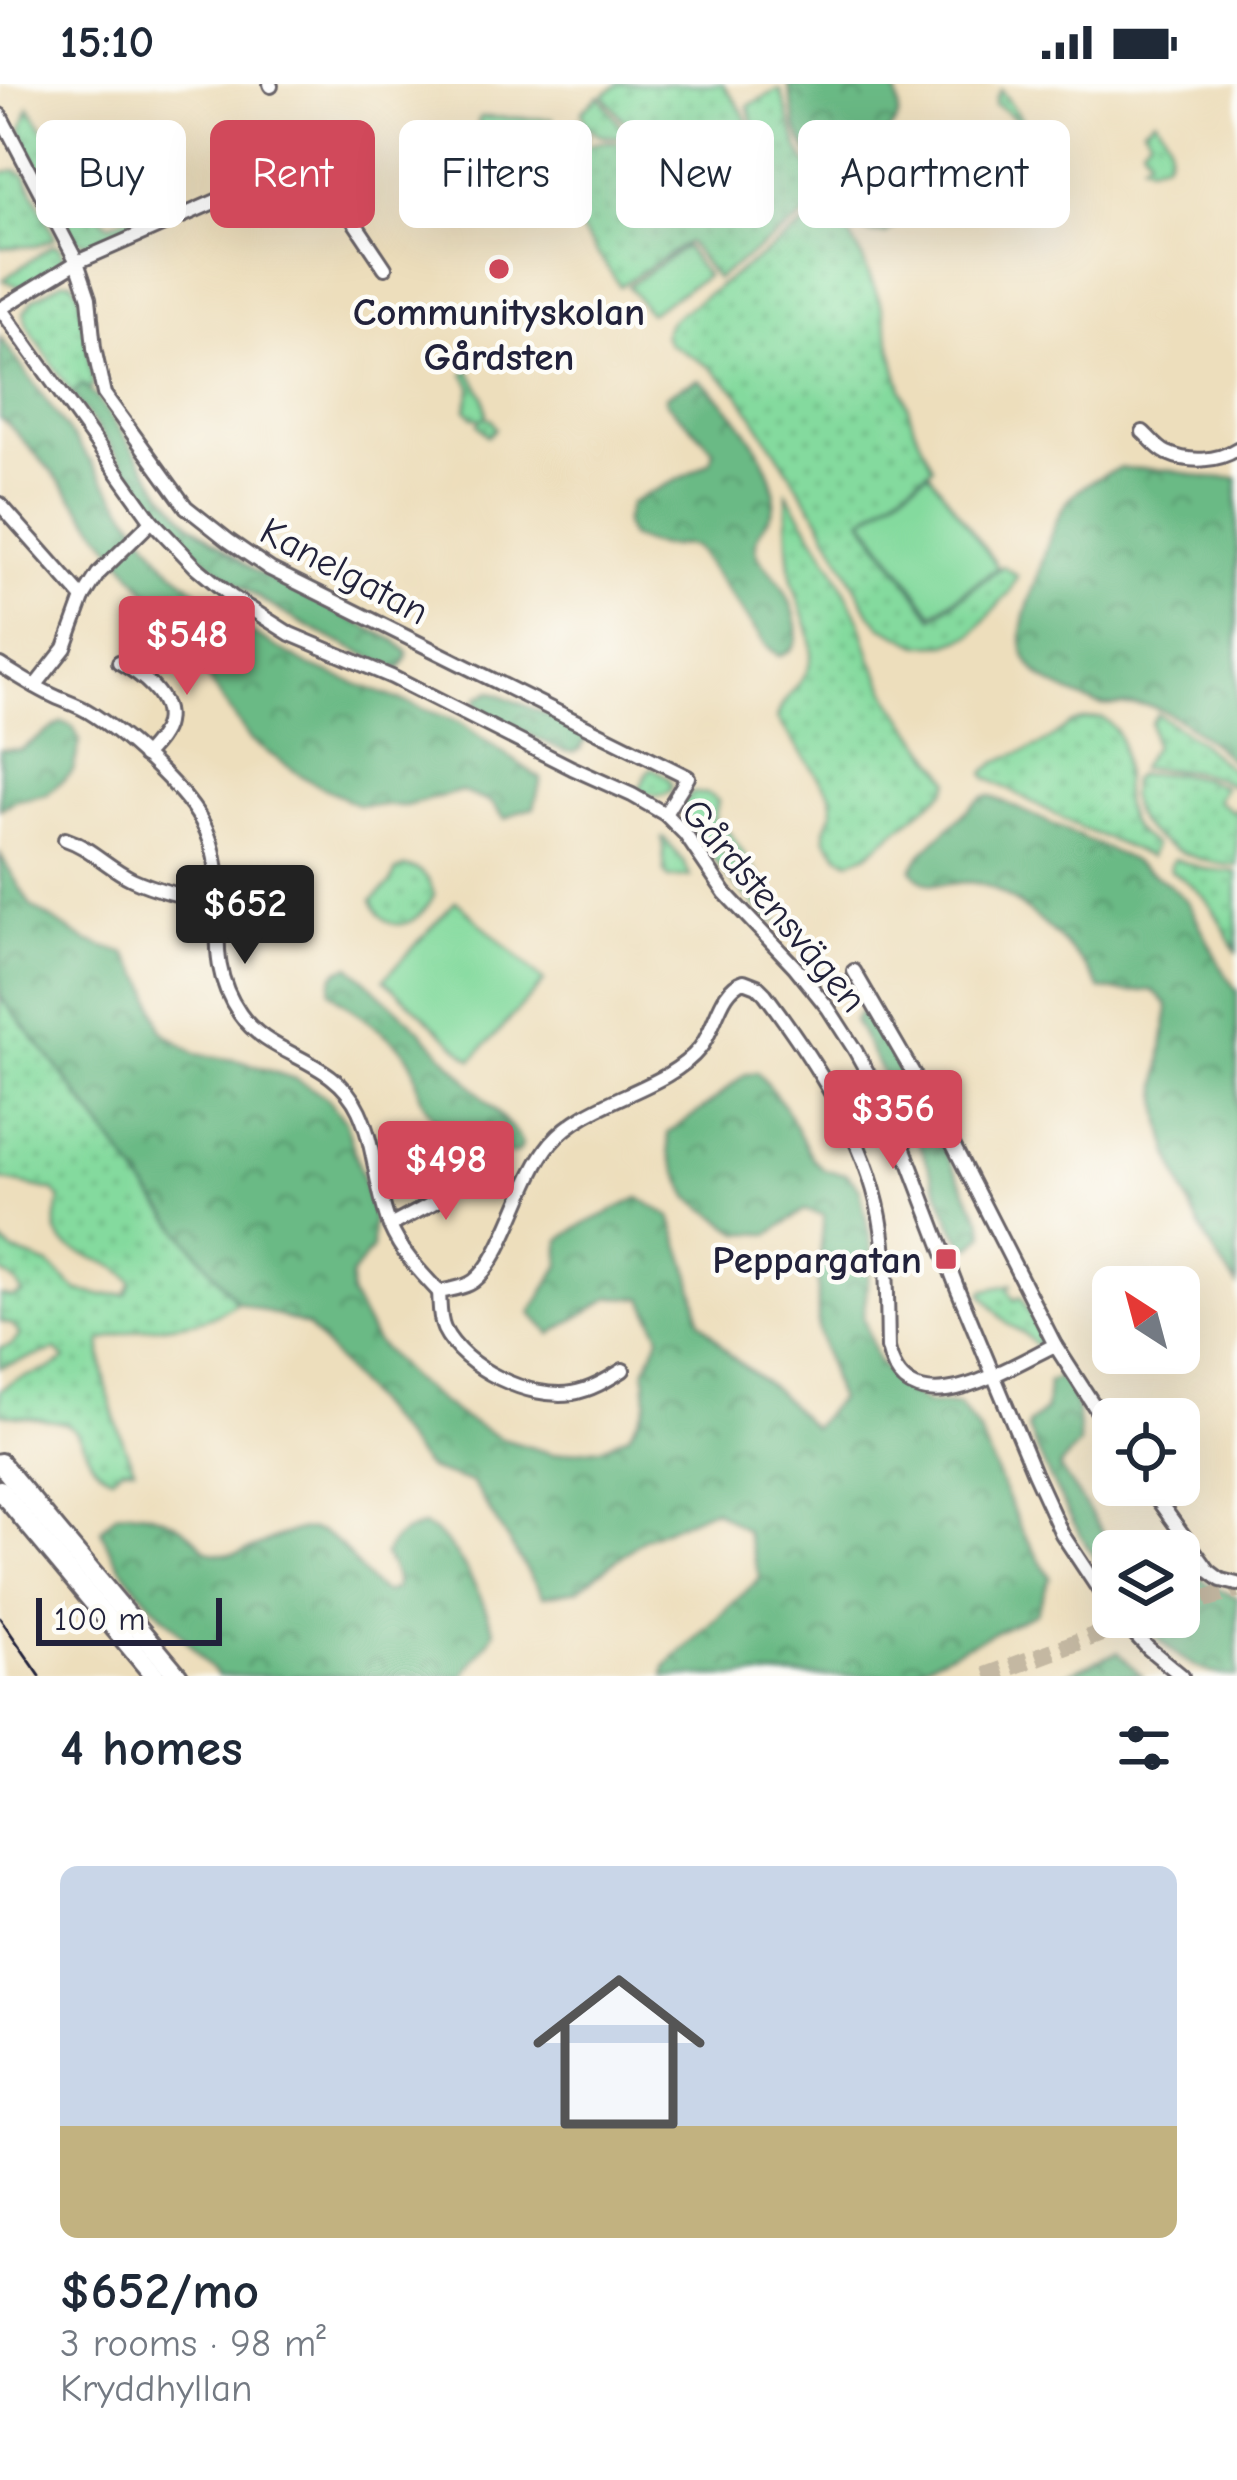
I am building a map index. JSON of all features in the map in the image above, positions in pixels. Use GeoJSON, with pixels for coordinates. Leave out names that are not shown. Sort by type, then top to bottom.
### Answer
{"type":"FeatureCollection","features":[{"type":"Feature","properties":{"kind":"highway"},"geometry":{"type":"LineString","coordinates":[[0,1462],[178,1676]]}},
{"type":"Feature","properties":{"kind":"highway"},"geometry":{"type":"LineString","coordinates":[[0,1490],[155,1676]]}},
{"type":"Feature","properties":{"kind":"street","name":"Kanelgatan"},"geometry":{"type":"LineString","coordinates":[[0,115],[77,262],[104,394],[186,507],[270,568],[688,777],[664,814]]}},
{"type":"Feature","properties":{"kind":"street"},"geometry":{"type":"LineString","coordinates":[[0,308],[77,262],[312,159],[385,268]]}},
{"type":"Feature","properties":{"kind":"street","name":"Gårdstensvägen"},"geometry":{"type":"LineString","coordinates":[[0,308],[152,521],[232,597],[290,634],[422,691],[632,795],[664,814],[685,834],[725,892],[828,1007],[887,1108],[1062,1534],[1092,1578]]}},
{"type":"Feature","properties":{"kind":"street"},"geometry":{"type":"LineString","coordinates":[[1143,432],[1165,452],[1198,460],[1222,459],[1237,448]]}},
{"type":"Feature","properties":{"kind":"street"},"geometry":{"type":"LineString","coordinates":[[0,504],[83,598]]}},
{"type":"Feature","properties":{"kind":"street"},"geometry":{"type":"LineString","coordinates":[[35,686],[65,648],[83,598],[111,559],[152,521]]}},
{"type":"Feature","properties":{"kind":"street"},"geometry":{"type":"LineString","coordinates":[[119,662],[136,671],[157,693],[167,716],[144,756]]}},
{"type":"Feature","properties":{"kind":"street"},"geometry":{"type":"LineString","coordinates":[[0,665],[98,717],[144,756],[201,820],[218,874],[220,967],[230,998],[258,1034],[339,1082],[357,1107],[390,1226],[413,1265],[439,1292],[442,1325],[455,1346],[493,1375],[541,1394],[572,1393],[600,1385],[622,1370]]}},
{"type":"Feature","properties":{"kind":"street"},"geometry":{"type":"LineString","coordinates":[[65,839],[81,844],[135,880],[216,903]]}},
{"type":"Feature","properties":{"kind":"street"},"geometry":{"type":"LineString","coordinates":[[854,971],[942,1124],[1055,1345],[1092,1402]]}},
{"type":"Feature","properties":{"kind":"street"},"geometry":{"type":"LineString","coordinates":[[439,1292],[470,1284],[490,1265],[524,1189],[554,1140],[569,1125],[682,1065],[710,1034],[730,988],[744,981],[765,994],[818,1072],[873,1187],[884,1238],[888,1348],[896,1371],[919,1390],[948,1391],[1055,1345]]}},
{"type":"Feature","properties":{"kind":"street"},"geometry":{"type":"LineString","coordinates":[[390,1226],[435,1202],[449,1172]]}},
{"type":"Feature","properties":{"kind":"street"},"geometry":{"type":"LineString","coordinates":[[1162,1506],[1209,1571],[1237,1584]]}},
{"type":"Feature","properties":{"kind":"street","name":"Gårdstensvägen"},"geometry":{"type":"LineString","coordinates":[[1139,1638],[1181,1676]]}},
{"type":"Feature","properties":{"kind":"green space"},"geometry":{"type":"Polygon","coordinates":[[[619,84],[723,84],[746,120],[623,120],[603,95],[619,84]]]}},
{"type":"Feature","properties":{"kind":"green space"},"geometry":{"type":"Polygon","coordinates":[[[788,84],[894,86],[896,120],[798,120],[797,131],[788,84]]]}},
{"type":"Feature","properties":{"kind":"green space"},"geometry":{"type":"Polygon","coordinates":[[[1001,90],[1022,120],[1014,120],[995,105],[1001,90]]]}},
{"type":"Feature","properties":{"kind":"green space"},"geometry":{"type":"Polygon","coordinates":[[[781,91],[798,149],[798,221],[716,279],[688,242],[620,286],[580,228],[592,228],[592,144],[616,142],[616,228],[774,228],[774,120],[752,120],[748,106],[781,91]]]}},
{"type":"Feature","properties":{"kind":"green space"},"geometry":{"type":"Polygon","coordinates":[[[599,96],[616,120],[616,136],[592,130],[592,120],[585,120],[582,111],[599,96]]]}},
{"type":"Feature","properties":{"kind":"green space"},"geometry":{"type":"Polygon","coordinates":[[[29,107],[38,120],[36,164],[25,141],[22,128],[29,107]]]}},
{"type":"Feature","properties":{"kind":"green space"},"geometry":{"type":"Polygon","coordinates":[[[480,117],[553,119],[553,120],[480,117]]]}},
{"type":"Feature","properties":{"kind":"green space"},"geometry":{"type":"Polygon","coordinates":[[[1155,118],[1169,150],[1164,162],[1149,166],[1142,162],[1149,157],[1142,145],[1150,136],[1143,127],[1155,118]]]}},
{"type":"Feature","properties":{"kind":"green space"},"geometry":{"type":"Polygon","coordinates":[[[16,170],[25,175],[36,198],[36,228],[50,228],[55,238],[36,246],[0,248],[0,173],[16,170]]]}},
{"type":"Feature","properties":{"kind":"green space"},"geometry":{"type":"Polygon","coordinates":[[[68,228],[132,228],[104,239],[76,239],[68,228]]]}},
{"type":"Feature","properties":{"kind":"green space"},"geometry":{"type":"Polygon","coordinates":[[[801,228],[845,228],[882,307],[914,427],[933,467],[862,519],[933,618],[1003,566],[1017,576],[1010,592],[972,635],[947,644],[919,645],[881,626],[739,394],[710,367],[669,343],[664,335],[672,319],[801,228]]]}},
{"type":"Feature","properties":{"kind":"green space"},"geometry":{"type":"Polygon","coordinates":[[[863,228],[893,228],[886,234],[863,228]]]}},
{"type":"Feature","properties":{"kind":"green space"},"geometry":{"type":"Polygon","coordinates":[[[53,245],[63,256],[58,268],[20,287],[3,280],[53,245]]]}},
{"type":"Feature","properties":{"kind":"green space"},"geometry":{"type":"Polygon","coordinates":[[[685,247],[706,276],[649,313],[628,286],[685,247]]]}},
{"type":"Feature","properties":{"kind":"green space"},"geometry":{"type":"Polygon","coordinates":[[[72,281],[79,293],[93,386],[82,384],[72,394],[27,325],[24,312],[34,299],[72,281]]]}},
{"type":"Feature","properties":{"kind":"green space"},"geometry":{"type":"Polygon","coordinates":[[[0,337],[165,564],[234,623],[311,667],[459,722],[541,779],[534,808],[505,819],[492,803],[461,791],[405,806],[358,805],[308,780],[251,741],[161,610],[53,473],[0,419],[0,337]]]}},
{"type":"Feature","properties":{"kind":"green space"},"geometry":{"type":"Polygon","coordinates":[[[469,370],[484,396],[484,418],[491,419],[496,428],[488,436],[478,424],[481,419],[466,409],[472,387],[464,374],[469,370]]]}},
{"type":"Feature","properties":{"kind":"green space"},"geometry":{"type":"Polygon","coordinates":[[[699,380],[750,436],[774,490],[774,505],[756,547],[795,615],[795,645],[779,656],[766,645],[696,548],[643,542],[630,537],[624,524],[630,504],[711,461],[713,450],[666,402],[666,396],[699,380]]]}},
{"type":"Feature","properties":{"kind":"green space"},"geometry":{"type":"Polygon","coordinates":[[[82,384],[191,524],[253,570],[396,641],[407,652],[400,669],[263,601],[179,534],[72,394],[82,384]]]}},
{"type":"Feature","properties":{"kind":"green space"},"geometry":{"type":"Polygon","coordinates":[[[1121,468],[1237,478],[1237,765],[1165,712],[1146,705],[1097,704],[1063,690],[1030,665],[1024,651],[1024,619],[1059,515],[1076,492],[1121,468]]]}},
{"type":"Feature","properties":{"kind":"green space"},"geometry":{"type":"Polygon","coordinates":[[[929,472],[998,567],[933,614],[864,519],[929,472]]]}},
{"type":"Feature","properties":{"kind":"green space"},"geometry":{"type":"Polygon","coordinates":[[[787,493],[833,567],[893,703],[950,780],[946,790],[866,855],[849,861],[826,839],[833,810],[831,794],[777,719],[807,671],[811,652],[790,568],[787,493]]]}},
{"type":"Feature","properties":{"kind":"green space"},"geometry":{"type":"Polygon","coordinates":[[[491,691],[573,726],[587,737],[580,749],[564,751],[495,718],[477,705],[477,698],[491,691]]]}},
{"type":"Feature","properties":{"kind":"green space"},"geometry":{"type":"Polygon","coordinates":[[[1157,714],[1237,775],[1237,788],[1189,771],[1139,769],[1154,746],[1151,723],[1157,714]]]}},
{"type":"Feature","properties":{"kind":"green space"},"geometry":{"type":"Polygon","coordinates":[[[1102,718],[1120,739],[1127,813],[1134,829],[1154,845],[1150,857],[1081,828],[984,773],[1073,723],[1102,718]]]}},
{"type":"Feature","properties":{"kind":"green space"},"geometry":{"type":"Polygon","coordinates":[[[62,722],[73,727],[80,741],[73,771],[47,794],[0,809],[0,749],[20,750],[62,722]]]}},
{"type":"Feature","properties":{"kind":"green space"},"geometry":{"type":"Polygon","coordinates":[[[652,768],[668,779],[668,793],[656,796],[639,790],[652,768]]]}},
{"type":"Feature","properties":{"kind":"green space"},"geometry":{"type":"Polygon","coordinates":[[[1175,773],[1224,787],[1217,801],[1234,812],[1237,809],[1237,866],[1181,852],[1154,836],[1136,817],[1131,780],[1137,775],[1175,773]]]}},
{"type":"Feature","properties":{"kind":"green space"},"geometry":{"type":"Polygon","coordinates":[[[693,793],[708,794],[718,801],[713,829],[719,850],[769,896],[777,921],[771,921],[729,879],[684,819],[683,804],[693,793]]]}},
{"type":"Feature","properties":{"kind":"green space"},"geometry":{"type":"Polygon","coordinates":[[[991,796],[1131,860],[1167,883],[1188,902],[1237,991],[1237,1285],[1196,1218],[1166,1137],[1159,1088],[1168,1005],[1152,990],[1100,989],[1048,928],[996,891],[971,882],[927,882],[912,869],[921,854],[975,803],[991,796]]]}},
{"type":"Feature","properties":{"kind":"green space"},"geometry":{"type":"Polygon","coordinates":[[[723,827],[765,886],[730,854],[722,839],[723,827]]]}},
{"type":"Feature","properties":{"kind":"green space"},"geometry":{"type":"Polygon","coordinates":[[[662,838],[684,862],[690,877],[665,874],[662,838]]]}},
{"type":"Feature","properties":{"kind":"green space"},"geometry":{"type":"Polygon","coordinates":[[[0,854],[31,906],[86,941],[126,954],[147,984],[162,1031],[195,1054],[240,1061],[295,1079],[326,1097],[345,1121],[373,1211],[372,1249],[351,1276],[351,1295],[375,1340],[412,1380],[458,1415],[502,1439],[553,1454],[601,1448],[629,1434],[647,1401],[645,1371],[660,1335],[643,1298],[611,1297],[551,1334],[531,1313],[560,1265],[560,1240],[639,1198],[671,1217],[700,1321],[732,1357],[813,1428],[838,1399],[818,1331],[824,1215],[804,1210],[770,1234],[740,1233],[689,1197],[669,1153],[668,1133],[744,1075],[757,1072],[783,1104],[813,1159],[824,1170],[847,1174],[860,1189],[872,1250],[863,1317],[877,1360],[894,1381],[927,1404],[959,1405],[979,1432],[1020,1527],[1050,1577],[1036,1613],[901,1676],[664,1676],[665,1667],[760,1578],[746,1531],[713,1509],[645,1538],[577,1590],[543,1596],[472,1483],[428,1469],[308,1326],[237,1302],[0,996],[0,854]]]}},
{"type":"Feature","properties":{"kind":"green space"},"geometry":{"type":"Polygon","coordinates":[[[1175,859],[1204,869],[1237,872],[1237,953],[1203,897],[1171,871],[1175,859]]]}},
{"type":"Feature","properties":{"kind":"green space"},"geometry":{"type":"Polygon","coordinates":[[[404,867],[424,875],[434,895],[412,920],[394,924],[372,900],[404,867]]]}},
{"type":"Feature","properties":{"kind":"green space"},"geometry":{"type":"Polygon","coordinates":[[[456,901],[544,982],[472,1060],[384,979],[456,901]]]}},
{"type":"Feature","properties":{"kind":"green space"},"geometry":{"type":"Polygon","coordinates":[[[350,966],[422,1032],[514,1131],[521,1145],[517,1153],[499,1152],[463,1138],[434,1119],[423,1102],[412,1063],[402,1050],[330,991],[335,974],[350,966]]]}},
{"type":"Feature","properties":{"kind":"green space"},"geometry":{"type":"Polygon","coordinates":[[[0,996],[237,1302],[206,1319],[138,1330],[101,1342],[112,1406],[134,1467],[122,1467],[112,1476],[96,1466],[68,1425],[0,1413],[0,1391],[7,1385],[65,1359],[56,1350],[0,1367],[0,1348],[12,1345],[20,1335],[12,1325],[0,1321],[0,1295],[23,1294],[0,1271],[0,1241],[14,1252],[49,1265],[78,1291],[126,1294],[132,1282],[108,1263],[66,1245],[56,1220],[61,1199],[53,1191],[0,1180],[0,996]]]}},
{"type":"Feature","properties":{"kind":"green space"},"geometry":{"type":"Polygon","coordinates":[[[860,1012],[872,1019],[883,1037],[982,1220],[985,1234],[972,1247],[965,1246],[951,1222],[919,1142],[854,1020],[860,1012]]]}},
{"type":"Feature","properties":{"kind":"green space"},"geometry":{"type":"Polygon","coordinates":[[[1013,1284],[1008,1288],[1014,1300],[1021,1297],[1041,1337],[1037,1347],[1007,1324],[982,1294],[1013,1284]]]}},
{"type":"Feature","properties":{"kind":"green space"},"geometry":{"type":"Polygon","coordinates":[[[1061,1377],[1074,1400],[1079,1445],[1059,1467],[1102,1530],[1092,1530],[1092,1553],[1028,1429],[1046,1410],[1048,1382],[1061,1377]]]}},
{"type":"Feature","properties":{"kind":"green space"},"geometry":{"type":"Polygon","coordinates":[[[117,1513],[165,1519],[204,1548],[223,1554],[251,1549],[291,1532],[317,1531],[337,1543],[384,1593],[396,1589],[396,1577],[385,1555],[388,1548],[400,1535],[424,1526],[458,1557],[494,1631],[463,1676],[218,1676],[141,1592],[107,1544],[101,1530],[117,1513]]]}},
{"type":"Feature","properties":{"kind":"green space"},"geometry":{"type":"Polygon","coordinates":[[[1200,1577],[1237,1597],[1237,1676],[1193,1666],[1159,1638],[1200,1638],[1200,1577]]]}},
{"type":"Feature","properties":{"kind":"green space"},"geometry":{"type":"Polygon","coordinates":[[[1118,1652],[1142,1676],[1062,1676],[1118,1652]]]}},
{"type":"Feature","properties":{"kind":"tunnel"},"geometry":{"type":"LineString","coordinates":[[1200,1600],[1237,1590]]}},
{"type":"Feature","properties":{"kind":"tunnel"},"geometry":{"type":"LineString","coordinates":[[986,1676],[1092,1637]]}},
{"type":"Feature","properties":{"kind":"railway"},"geometry":{"type":"LineString","coordinates":[[0,1618],[40,1676]]}},
{"type":"Feature","properties":{"kind":"place","name":"Communityskolan Gårdsten"},"geometry":{"type":"Point","coordinates":[499,269]}},
{"type":"Feature","properties":{"kind":"place","name":"Peppargatan"},"geometry":{"type":"Point","coordinates":[946,1259]}}]}
